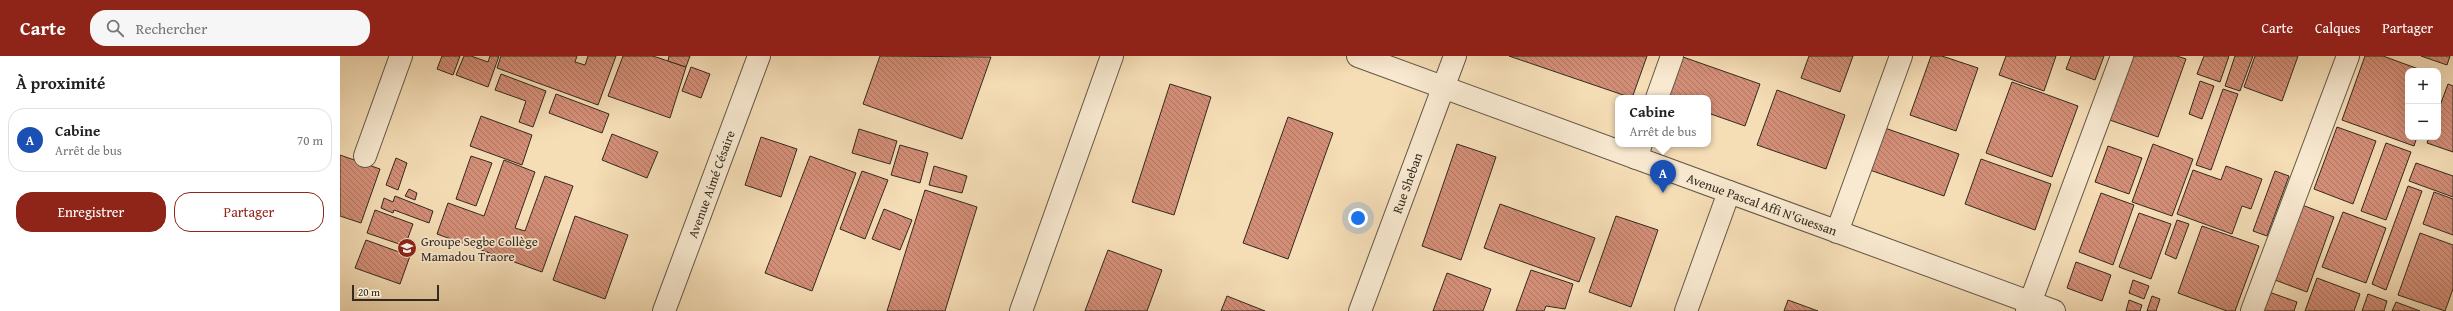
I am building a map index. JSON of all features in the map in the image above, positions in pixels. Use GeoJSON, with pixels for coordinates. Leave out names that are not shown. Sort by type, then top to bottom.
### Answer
{"type":"FeatureCollection","features":[{"type":"Feature","properties":{"kind":"street"},"geometry":{"type":"LineString","coordinates":[[365,156],[401,56]]}},
{"type":"Feature","properties":{"kind":"street","name":"Avenue Aimé Césaire"},"geometry":{"type":"LineString","coordinates":[[664,311],[759,56]]}},
{"type":"Feature","properties":{"kind":"street"},"geometry":{"type":"LineString","coordinates":[[1021,311],[1112,56]]}},
{"type":"Feature","properties":{"kind":"street","name":"Avenue Pascal Affi N'Guessan"},"geometry":{"type":"LineString","coordinates":[[1358,56],[1443,87],[1615,143]]}},
{"type":"Feature","properties":{"kind":"street","name":"Rue Sheban"},"geometry":{"type":"LineString","coordinates":[[1360,311],[1455,56]]}},
{"type":"Feature","properties":{"kind":"street"},"geometry":{"type":"LineString","coordinates":[[1658,95],[1672,56]]}},
{"type":"Feature","properties":{"kind":"street"},"geometry":{"type":"LineString","coordinates":[[1837,232],[1901,56]]}},
{"type":"Feature","properties":{"kind":"street"},"geometry":{"type":"LineString","coordinates":[[2029,307],[2122,56]]}},
{"type":"Feature","properties":{"kind":"street"},"geometry":{"type":"LineString","coordinates":[[2252,311],[2348,56]]}},
{"type":"Feature","properties":{"kind":"street","name":"Avenue Pascal Affi N'Guessan"},"geometry":{"type":"LineString","coordinates":[[1626,147],[1638,151],[1729,192],[1837,232],[2029,307],[2054,311]]}},
{"type":"Feature","properties":{"kind":"street"},"geometry":{"type":"LineString","coordinates":[[1686,311],[1729,192]]}},
{"type":"Feature","properties":{"kind":"building"},"geometry":{"type":"Polygon","coordinates":[[[442,56],[460,56],[453,75],[437,69],[442,56]]]}},
{"type":"Feature","properties":{"kind":"building"},"geometry":{"type":"Polygon","coordinates":[[[464,56],[471,56],[488,62],[490,56],[499,56],[488,87],[456,75],[464,56]]]}},
{"type":"Feature","properties":{"kind":"building"},"geometry":{"type":"Polygon","coordinates":[[[501,56],[577,56],[575,62],[585,65],[588,56],[616,56],[598,105],[497,68],[501,56]]]}},
{"type":"Feature","properties":{"kind":"building"},"geometry":{"type":"Polygon","coordinates":[[[623,56],[653,56],[686,67],[670,118],[608,96],[623,56]]]}},
{"type":"Feature","properties":{"kind":"building"},"geometry":{"type":"Polygon","coordinates":[[[669,56],[690,56],[686,67],[668,61],[669,56]]]}},
{"type":"Feature","properties":{"kind":"building"},"geometry":{"type":"Polygon","coordinates":[[[880,56],[991,57],[962,139],[863,104],[880,56]]]}},
{"type":"Feature","properties":{"kind":"building"},"geometry":{"type":"Polygon","coordinates":[[[1509,56],[1647,56],[1633,95],[1623,95],[1509,56]]]}},
{"type":"Feature","properties":{"kind":"building"},"geometry":{"type":"Polygon","coordinates":[[[1809,56],[1853,56],[1840,92],[1801,78],[1809,56]]]}},
{"type":"Feature","properties":{"kind":"building"},"geometry":{"type":"Polygon","coordinates":[[[1931,56],[1942,56],[1978,68],[1956,131],[1910,115],[1931,56]]]}},
{"type":"Feature","properties":{"kind":"building"},"geometry":{"type":"Polygon","coordinates":[[[2006,56],[2056,56],[2044,91],[1999,75],[2006,56]]]}},
{"type":"Feature","properties":{"kind":"building"},"geometry":{"type":"Polygon","coordinates":[[[2071,56],[2104,56],[2095,80],[2066,69],[2071,56]]]}},
{"type":"Feature","properties":{"kind":"building"},"geometry":{"type":"Polygon","coordinates":[[[2126,56],[2177,56],[2186,59],[2158,137],[2104,118],[2126,56]]]}},
{"type":"Feature","properties":{"kind":"building"},"geometry":{"type":"Polygon","coordinates":[[[2204,56],[2229,56],[2220,82],[2197,74],[2204,56]]]}},
{"type":"Feature","properties":{"kind":"building"},"geometry":{"type":"Polygon","coordinates":[[[2235,56],[2253,56],[2240,91],[2225,86],[2235,56]]]}},
{"type":"Feature","properties":{"kind":"building"},"geometry":{"type":"Polygon","coordinates":[[[2255,56],[2298,56],[2282,101],[2244,87],[2255,56]]]}},
{"type":"Feature","properties":{"kind":"building"},"geometry":{"type":"Polygon","coordinates":[[[2365,56],[2383,56],[2416,68],[2405,68],[2405,140],[2416,140],[2414,146],[2342,120],[2365,56]]]}},
{"type":"Feature","properties":{"kind":"building"},"geometry":{"type":"Polygon","coordinates":[[[2421,56],[2450,56],[2447,65],[2421,56]]]}},
{"type":"Feature","properties":{"kind":"building"},"geometry":{"type":"Polygon","coordinates":[[[1683,57],[1760,84],[1745,126],[1711,114],[1711,95],[1669,95],[1683,57]]]}},
{"type":"Feature","properties":{"kind":"building"},"geometry":{"type":"Polygon","coordinates":[[[691,67],[710,74],[701,98],[682,91],[691,67]]]}},
{"type":"Feature","properties":{"kind":"building"},"geometry":{"type":"Polygon","coordinates":[[[501,74],[546,91],[533,127],[519,122],[526,101],[495,90],[501,74]]]}},
{"type":"Feature","properties":{"kind":"building"},"geometry":{"type":"Polygon","coordinates":[[[2200,81],[2214,86],[2202,119],[2189,114],[2200,81]]]}},
{"type":"Feature","properties":{"kind":"building"},"geometry":{"type":"Polygon","coordinates":[[[2012,82],[2078,106],[2052,177],[1986,153],[2012,82]]]}},
{"type":"Feature","properties":{"kind":"building"},"geometry":{"type":"Polygon","coordinates":[[[1170,84],[1211,97],[1174,215],[1132,202],[1170,84]]]}},
{"type":"Feature","properties":{"kind":"building"},"geometry":{"type":"Polygon","coordinates":[[[2448,84],[2453,86],[2453,152],[2427,143],[2428,140],[2441,140],[2441,103],[2448,84]]]}},
{"type":"Feature","properties":{"kind":"building"},"geometry":{"type":"Polygon","coordinates":[[[2223,89],[2238,94],[2211,170],[2196,165],[2223,89]]]}},
{"type":"Feature","properties":{"kind":"building"},"geometry":{"type":"Polygon","coordinates":[[[1777,90],[1845,115],[1826,169],[1757,145],[1777,90]]]}},
{"type":"Feature","properties":{"kind":"building"},"geometry":{"type":"Polygon","coordinates":[[[556,94],[609,114],[602,133],[549,113],[556,94]]]}},
{"type":"Feature","properties":{"kind":"building"},"geometry":{"type":"Polygon","coordinates":[[[481,116],[532,135],[522,165],[470,146],[481,116]]]}},
{"type":"Feature","properties":{"kind":"building"},"geometry":{"type":"Polygon","coordinates":[[[1288,117],[1333,133],[1288,259],[1243,243],[1288,117]]]}},
{"type":"Feature","properties":{"kind":"building"},"geometry":{"type":"Polygon","coordinates":[[[1882,127],[1959,154],[1944,196],[1867,169],[1882,127]]]}},
{"type":"Feature","properties":{"kind":"building"},"geometry":{"type":"Polygon","coordinates":[[[2337,127],[2376,141],[2353,204],[2314,189],[2337,127]]]}},
{"type":"Feature","properties":{"kind":"building"},"geometry":{"type":"Polygon","coordinates":[[[859,129],[897,141],[890,164],[852,153],[859,129]]]}},
{"type":"Feature","properties":{"kind":"building"},"geometry":{"type":"Polygon","coordinates":[[[612,134],[658,152],[647,178],[602,160],[612,134]]]}},
{"type":"Feature","properties":{"kind":"building"},"geometry":{"type":"Polygon","coordinates":[[[761,137],[797,149],[781,197],[745,185],[761,137]]]}},
{"type":"Feature","properties":{"kind":"building"},"geometry":{"type":"Polygon","coordinates":[[[2386,143],[2411,152],[2386,220],[2361,211],[2386,143]]]}},
{"type":"Feature","properties":{"kind":"building"},"geometry":{"type":"Polygon","coordinates":[[[1457,144],[1496,157],[1461,260],[1422,246],[1457,144]]]}},
{"type":"Feature","properties":{"kind":"building"},"geometry":{"type":"Polygon","coordinates":[[[2153,144],[2193,159],[2172,216],[2132,202],[2153,144]]]}},
{"type":"Feature","properties":{"kind":"building"},"geometry":{"type":"Polygon","coordinates":[[[900,145],[928,153],[920,183],[891,175],[900,145]]]}},
{"type":"Feature","properties":{"kind":"building"},"geometry":{"type":"Polygon","coordinates":[[[2108,146],[2142,158],[2129,194],[2095,182],[2108,146]]]}},
{"type":"Feature","properties":{"kind":"building"},"geometry":{"type":"Polygon","coordinates":[[[340,155],[380,169],[361,223],[340,216],[340,155]]]}},
{"type":"Feature","properties":{"kind":"building"},"geometry":{"type":"Polygon","coordinates":[[[471,156],[492,163],[476,206],[456,199],[471,156]]]}},
{"type":"Feature","properties":{"kind":"building"},"geometry":{"type":"Polygon","coordinates":[[[810,156],[856,173],[812,291],[765,273],[810,156]]]}},
{"type":"Feature","properties":{"kind":"building"},"geometry":{"type":"Polygon","coordinates":[[[396,158],[407,163],[398,190],[386,185],[396,158]]]}},
{"type":"Feature","properties":{"kind":"building"},"geometry":{"type":"Polygon","coordinates":[[[1981,159],[2051,184],[2035,230],[1965,204],[1981,159]]]}},
{"type":"Feature","properties":{"kind":"building"},"geometry":{"type":"Polygon","coordinates":[[[504,160],[535,172],[515,228],[525,231],[545,176],[573,186],[542,272],[437,234],[448,203],[484,216],[504,160]]]}},
{"type":"Feature","properties":{"kind":"building"},"geometry":{"type":"Polygon","coordinates":[[[2416,163],[2453,176],[2453,197],[2409,181],[2416,163]]]}},
{"type":"Feature","properties":{"kind":"building"},"geometry":{"type":"Polygon","coordinates":[[[934,166],[967,176],[962,193],[929,185],[934,166]]]}},
{"type":"Feature","properties":{"kind":"building"},"geometry":{"type":"Polygon","coordinates":[[[2226,166],[2262,179],[2251,209],[2242,206],[2232,234],[2177,214],[2193,170],[2221,180],[2226,166]]]}},
{"type":"Feature","properties":{"kind":"building"},"geometry":{"type":"Polygon","coordinates":[[[862,171],[888,180],[865,239],[840,229],[862,171]]]}},
{"type":"Feature","properties":{"kind":"building"},"geometry":{"type":"Polygon","coordinates":[[[2275,171],[2289,176],[2267,236],[2253,231],[2275,171]]]}},
{"type":"Feature","properties":{"kind":"building"},"geometry":{"type":"Polygon","coordinates":[[[2408,186],[2422,191],[2386,290],[2372,284],[2408,186]]]}},
{"type":"Feature","properties":{"kind":"building"},"geometry":{"type":"Polygon","coordinates":[[[409,189],[417,193],[415,200],[405,196],[409,189]]]}},
{"type":"Feature","properties":{"kind":"building"},"geometry":{"type":"Polygon","coordinates":[[[925,190],[977,207],[945,311],[887,311],[925,190]]]}},
{"type":"Feature","properties":{"kind":"building"},"geometry":{"type":"Polygon","coordinates":[[[2434,192],[2453,199],[2453,235],[2423,224],[2434,192]]]}},
{"type":"Feature","properties":{"kind":"building"},"geometry":{"type":"Polygon","coordinates":[[[2101,193],[2134,205],[2113,265],[2079,252],[2101,193]]]}},
{"type":"Feature","properties":{"kind":"building"},"geometry":{"type":"Polygon","coordinates":[[[395,196],[433,211],[429,223],[394,210],[393,213],[381,208],[384,198],[393,202],[395,196]]]}},
{"type":"Feature","properties":{"kind":"building"},"geometry":{"type":"Polygon","coordinates":[[[1500,204],[1595,238],[1579,282],[1484,248],[1500,204]]]}},
{"type":"Feature","properties":{"kind":"building"},"geometry":{"type":"Polygon","coordinates":[[[2302,205],[2334,217],[2307,292],[2275,280],[2302,205]]]}},
{"type":"Feature","properties":{"kind":"building"},"geometry":{"type":"Polygon","coordinates":[[[884,209],[912,220],[900,250],[872,239],[884,209]]]}},
{"type":"Feature","properties":{"kind":"building"},"geometry":{"type":"Polygon","coordinates":[[[375,210],[413,224],[405,246],[367,233],[375,210]]]}},
{"type":"Feature","properties":{"kind":"building"},"geometry":{"type":"Polygon","coordinates":[[[2343,212],[2386,228],[2366,283],[2322,267],[2343,212]]]}},
{"type":"Feature","properties":{"kind":"building"},"geometry":{"type":"Polygon","coordinates":[[[2139,213],[2171,224],[2151,279],[2119,267],[2139,213]]]}},
{"type":"Feature","properties":{"kind":"building"},"geometry":{"type":"Polygon","coordinates":[[[575,216],[628,235],[605,299],[553,280],[575,216]]]}},
{"type":"Feature","properties":{"kind":"building"},"geometry":{"type":"Polygon","coordinates":[[[1616,216],[1658,230],[1631,307],[1589,292],[1616,216]]]}},
{"type":"Feature","properties":{"kind":"building"},"geometry":{"type":"Polygon","coordinates":[[[2177,220],[2189,224],[2176,259],[2165,254],[2177,220]]]}},
{"type":"Feature","properties":{"kind":"building"},"geometry":{"type":"Polygon","coordinates":[[[2202,226],[2259,246],[2235,311],[2227,311],[2178,293],[2202,226]]]}},
{"type":"Feature","properties":{"kind":"building"},"geometry":{"type":"Polygon","coordinates":[[[2420,233],[2453,245],[2453,289],[2445,311],[2398,295],[2420,233]]]}},
{"type":"Feature","properties":{"kind":"building"},"geometry":{"type":"Polygon","coordinates":[[[366,240],[410,256],[400,284],[355,268],[366,240]]]}},
{"type":"Feature","properties":{"kind":"building"},"geometry":{"type":"Polygon","coordinates":[[[1108,250],[1162,270],[1147,311],[1085,311],[1108,250]]]}},
{"type":"Feature","properties":{"kind":"building"},"geometry":{"type":"Polygon","coordinates":[[[2076,262],[2111,275],[2102,301],[2067,288],[2076,262]]]}},
{"type":"Feature","properties":{"kind":"building"},"geometry":{"type":"Polygon","coordinates":[[[1531,270],[1573,284],[1565,309],[1546,306],[1544,311],[1516,311],[1531,270]]]}},
{"type":"Feature","properties":{"kind":"building"},"geometry":{"type":"Polygon","coordinates":[[[1447,273],[1491,289],[1483,311],[1433,311],[1447,273]]]}},
{"type":"Feature","properties":{"kind":"building"},"geometry":{"type":"Polygon","coordinates":[[[2317,278],[2360,294],[2354,311],[2305,311],[2317,278]]]}},
{"type":"Feature","properties":{"kind":"building"},"geometry":{"type":"Polygon","coordinates":[[[2133,280],[2149,286],[2144,299],[2129,293],[2133,280]]]}},
{"type":"Feature","properties":{"kind":"building"},"geometry":{"type":"Polygon","coordinates":[[[2269,292],[2297,302],[2294,311],[2262,311],[2269,292]]]}},
{"type":"Feature","properties":{"kind":"building"},"geometry":{"type":"Polygon","coordinates":[[[2368,294],[2387,301],[2384,311],[2362,311],[2368,294]]]}},
{"type":"Feature","properties":{"kind":"building"},"geometry":{"type":"Polygon","coordinates":[[[1227,296],[1265,311],[1221,311],[1227,296]]]}},
{"type":"Feature","properties":{"kind":"building"},"geometry":{"type":"Polygon","coordinates":[[[2152,296],[2160,299],[2156,311],[2147,311],[2152,296]]]}},
{"type":"Feature","properties":{"kind":"building"},"geometry":{"type":"Polygon","coordinates":[[[1788,300],[1818,311],[1784,311],[1788,300]]]}},
{"type":"Feature","properties":{"kind":"building"},"geometry":{"type":"Polygon","coordinates":[[[2129,300],[2142,305],[2140,311],[2126,311],[2129,300]]]}},
{"type":"Feature","properties":{"kind":"building"},"geometry":{"type":"Polygon","coordinates":[[[2396,302],[2420,311],[2392,311],[2396,302]]]}},
{"type":"Feature","properties":{"kind":"place","name":"Cabine"},"geometry":{"type":"Point","coordinates":[1663,193]}},
{"type":"Feature","properties":{"kind":"place","name":"Groupe Segbe Collège Mamadou Traore"},"geometry":{"type":"Point","coordinates":[407,248]}}]}
